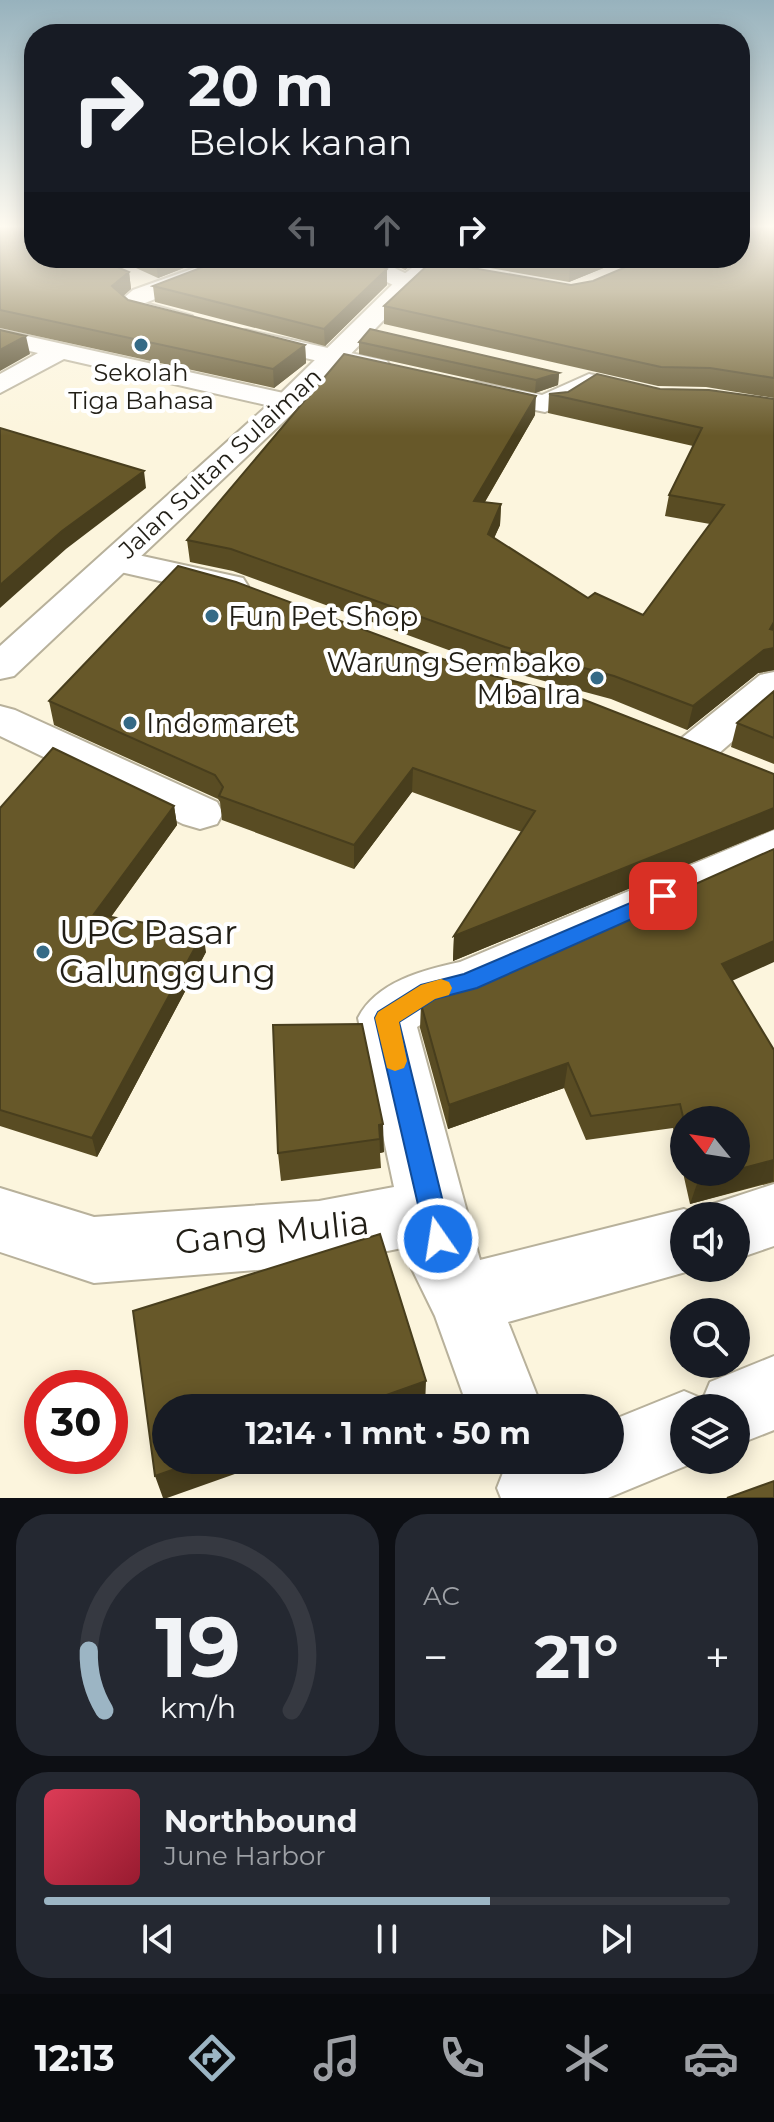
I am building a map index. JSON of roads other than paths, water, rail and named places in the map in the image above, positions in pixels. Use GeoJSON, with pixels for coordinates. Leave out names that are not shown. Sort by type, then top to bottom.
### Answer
{"type":"FeatureCollection","features":[{"type":"Feature","properties":{"kind":"street"},"geometry":{"type":"LineString","coordinates":[[141,296],[130,303],[133,307],[199,325]]}},
{"type":"Feature","properties":{"kind":"street","name":"Jalan Sultan Sulaiman"},"geometry":{"type":"LineString","coordinates":[[0,667],[333,359],[378,332],[411,296]]}},
{"type":"Feature","properties":{"kind":"street"},"geometry":{"type":"LineString","coordinates":[[229,332],[411,375]]}},
{"type":"Feature","properties":{"kind":"street"},"geometry":{"type":"LineString","coordinates":[[0,337],[288,402]]}},
{"type":"Feature","properties":{"kind":"street"},"geometry":{"type":"LineString","coordinates":[[0,385],[62,350]]}},
{"type":"Feature","properties":{"kind":"street"},"geometry":{"type":"LineString","coordinates":[[457,386],[545,404],[600,384],[556,375]]}},
{"type":"Feature","properties":{"kind":"street"},"geometry":{"type":"LineString","coordinates":[[115,561],[219,582],[267,598]]}},
{"type":"Feature","properties":{"kind":"street"},"geometry":{"type":"LineString","coordinates":[[734,767],[680,745],[774,684]]}},
{"type":"Feature","properties":{"kind":"street"},"geometry":{"type":"LineString","coordinates":[[0,719],[200,813]]}},
{"type":"Feature","properties":{"kind":"street"},"geometry":{"type":"LineString","coordinates":[[500,1394],[464,1299],[445,1267],[386,1018],[429,991],[469,982],[774,847]]}},
{"type":"Feature","properties":{"kind":"street","name":"Gang Mulia"},"geometry":{"type":"LineString","coordinates":[[0,1220],[94,1250],[319,1233],[432,1211]]}},
{"type":"Feature","properties":{"kind":"street"},"geometry":{"type":"LineString","coordinates":[[750,1223],[774,1215]]}},
{"type":"Feature","properties":{"kind":"street"},"geometry":{"type":"LineString","coordinates":[[464,1299],[670,1246]]}},
{"type":"Feature","properties":{"kind":"street"},"geometry":{"type":"LineString","coordinates":[[750,1402],[774,1393]]}},
{"type":"Feature","properties":{"kind":"street"},"geometry":{"type":"LineString","coordinates":[[624,1453],[670,1435]]}},
{"type":"Feature","properties":{"kind":"street"},"geometry":{"type":"LineString","coordinates":[[534,1482],[560,1474]]}},
{"type":"Feature","properties":{"kind":"place","name":"Sekolah Tiga Bahasa"},"geometry":{"type":"Point","coordinates":[141,345]}},
{"type":"Feature","properties":{"kind":"place","name":"Fun Pet Shop"},"geometry":{"type":"Point","coordinates":[212,616]}},
{"type":"Feature","properties":{"kind":"place","name":"Warung Sembako Mba Ira"},"geometry":{"type":"Point","coordinates":[597,678]}},
{"type":"Feature","properties":{"kind":"place","name":"Indomaret"},"geometry":{"type":"Point","coordinates":[130,723]}},
{"type":"Feature","properties":{"kind":"place","name":"UPC Pasar Galunggung"},"geometry":{"type":"Point","coordinates":[43,952]}}]}
